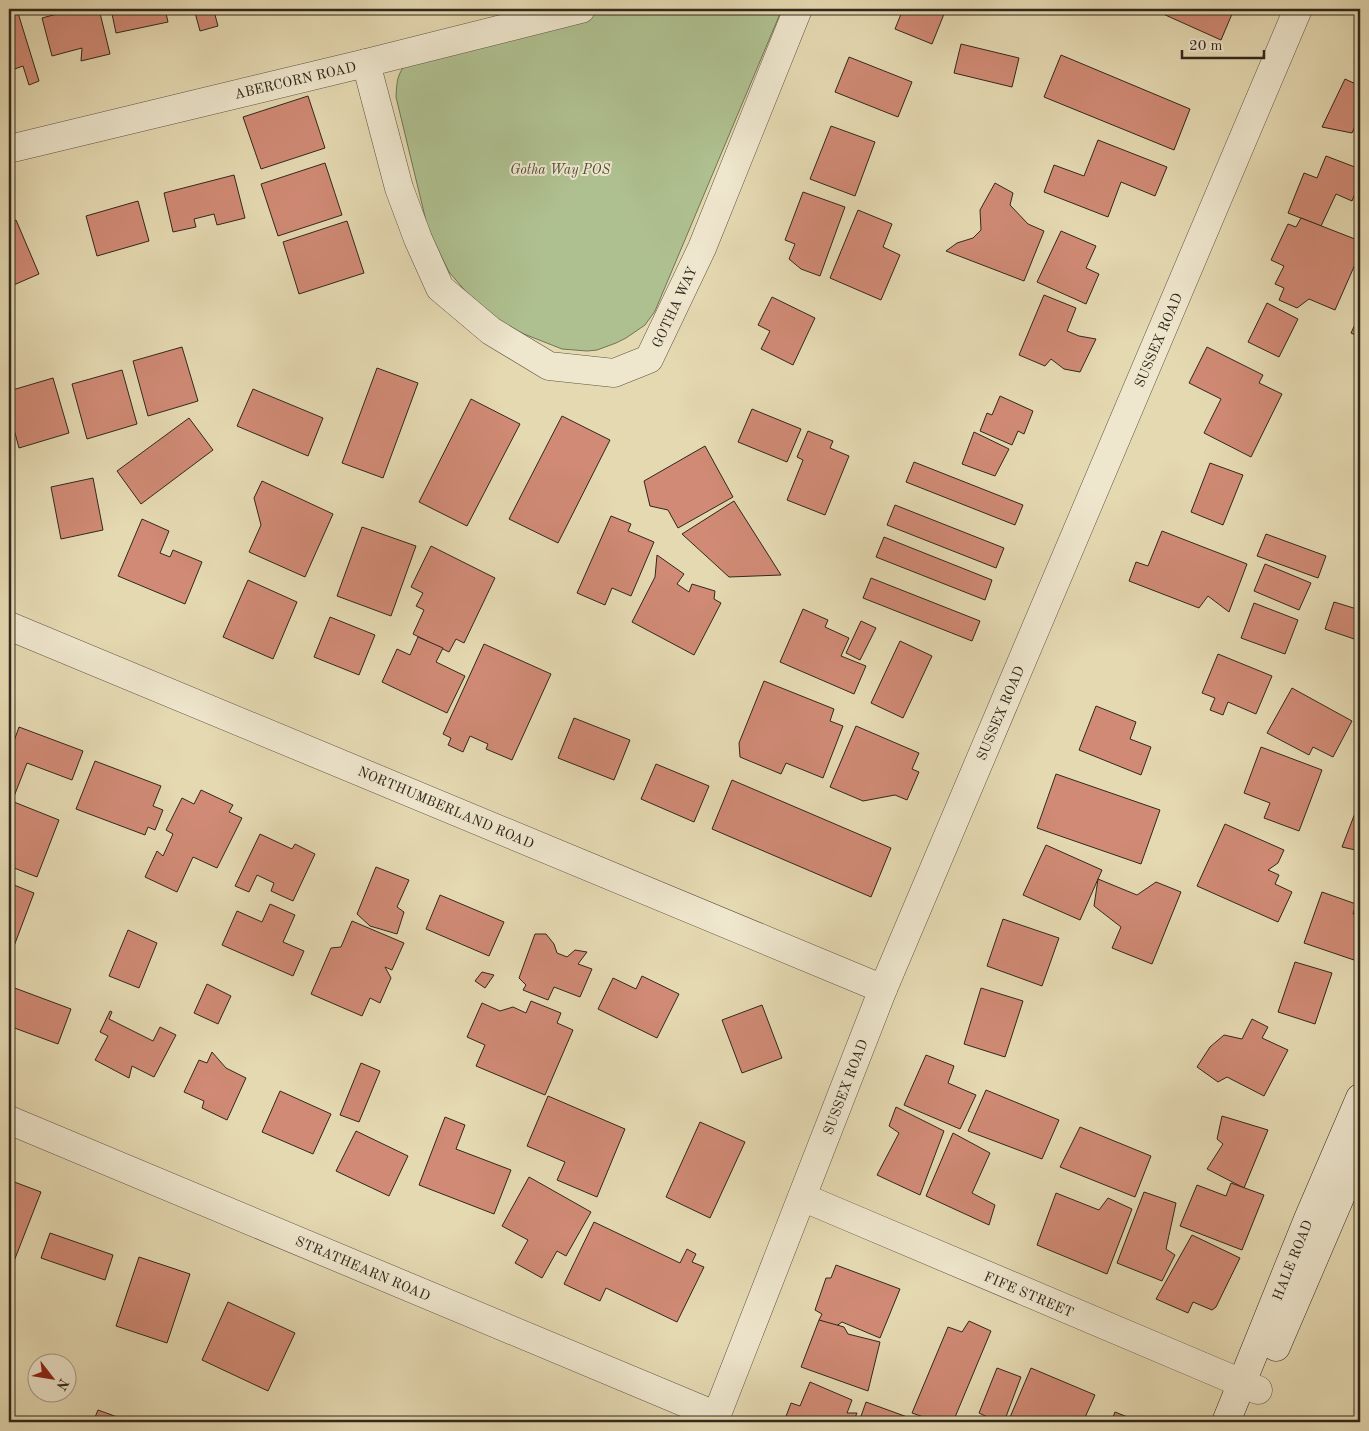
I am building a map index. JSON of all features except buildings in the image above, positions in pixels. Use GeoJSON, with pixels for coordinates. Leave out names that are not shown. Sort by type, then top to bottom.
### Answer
{"type":"FeatureCollection","features":[{"type":"Feature","properties":{"kind":"street","name":"ABERCORN ROAD"},"geometry":{"type":"LineString","coordinates":[[9,149],[581,9]]}},
{"type":"Feature","properties":{"kind":"street","name":"GOTHA WAY"},"geometry":{"type":"LineString","coordinates":[[366,63],[399,188],[418,240],[440,288],[491,331],[548,366],[614,373],[649,359],[702,248],[798,9]]}},
{"type":"Feature","properties":{"kind":"street","name":"SUSSEX ROAD"},"geometry":{"type":"LineString","coordinates":[[715,1419],[883,989],[1298,9]]}},
{"type":"Feature","properties":{"kind":"street","name":"NORTHUMBERLAND ROAD"},"geometry":{"type":"LineString","coordinates":[[9,626],[883,989]]}},
{"type":"Feature","properties":{"kind":"street","name":"HALE ROAD"},"geometry":{"type":"LineString","coordinates":[[1244,1422],[1250,1387],[1308,1219],[1360,1098]]}},
{"type":"Feature","properties":{"kind":"street","name":"STRATHEARN ROAD"},"geometry":{"type":"LineString","coordinates":[[9,1120],[715,1419]]}},
{"type":"Feature","properties":{"kind":"street","name":"HALE ROAD"},"geometry":{"type":"LineString","coordinates":[[1226,1422],[1250,1387],[1360,1151]]}},
{"type":"Feature","properties":{"kind":"street","name":"FIFE STREET"},"geometry":{"type":"LineString","coordinates":[[802,1197],[1250,1387]]}},
{"type":"Feature","properties":{"kind":"green space","name":"Gotha Way POS"},"geometry":{"type":"Polygon","coordinates":[[[613,9],[782,9],[655,311],[645,325],[616,343],[597,350],[562,349],[524,334],[492,318],[474,301],[449,272],[428,229],[396,97],[397,81],[408,61],[613,9]]]}}]}
